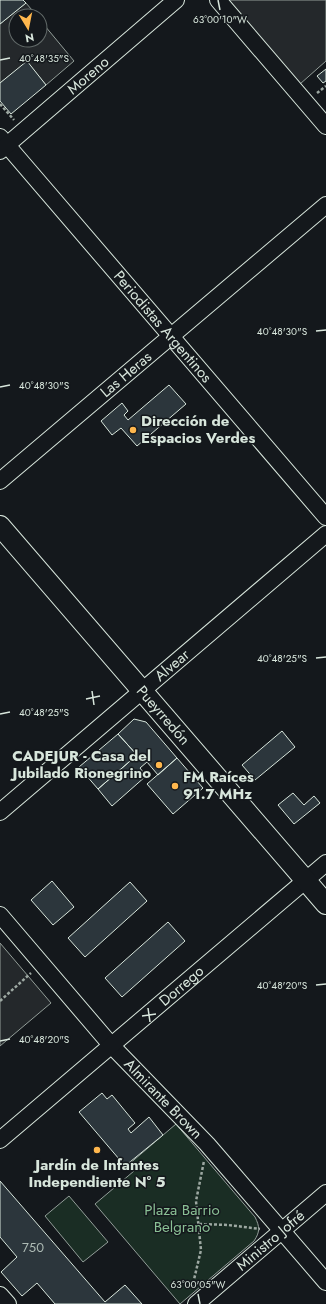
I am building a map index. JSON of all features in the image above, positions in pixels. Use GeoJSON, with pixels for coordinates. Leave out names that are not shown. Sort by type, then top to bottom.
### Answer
{"type":"FeatureCollection","features":[{"type":"Feature","properties":{"kind":"main road","name":"Pueyrredón"},"geometry":{"type":"LineString","coordinates":[[0,526],[326,904]]}},
{"type":"Feature","properties":{"kind":"street","name":"Moreno"},"geometry":{"type":"LineString","coordinates":[[2,144],[24,130],[176,0]]}},
{"type":"Feature","properties":{"kind":"street"},"geometry":{"type":"LineString","coordinates":[[218,0],[326,126]]}},
{"type":"Feature","properties":{"kind":"street","name":"Periodistas Argentinos"},"geometry":{"type":"LineString","coordinates":[[2,144],[171,336],[326,517]]}},
{"type":"Feature","properties":{"kind":"street","name":"Las Heras"},"geometry":{"type":"LineString","coordinates":[[0,482],[326,205]]}},
{"type":"Feature","properties":{"kind":"street","name":"Alvear"},"geometry":{"type":"LineString","coordinates":[[0,812],[326,534]]}},
{"type":"Feature","properties":{"kind":"street","name":"Dorrego"},"geometry":{"type":"LineString","coordinates":[[0,1140],[326,863]]}},
{"type":"Feature","properties":{"kind":"street","name":"Almirante Brown"},"geometry":{"type":"LineString","coordinates":[[0,916],[111,1045],[207,1144],[326,1282]]}},
{"type":"Feature","properties":{"kind":"street","name":"Ministro Jofré"},"geometry":{"type":"LineString","coordinates":[[194,1296],[283,1232],[326,1193]]}},
{"type":"Feature","properties":{"kind":"street"},"geometry":{"type":"LineString","coordinates":[[0,1295],[8,1304]]}},
{"type":"Feature","properties":{"kind":"path"},"geometry":{"type":"LineString","coordinates":[[0,104],[24,130]]}},
{"type":"Feature","properties":{"kind":"path"},"geometry":{"type":"LineString","coordinates":[[0,1001],[41,964]]}},
{"type":"Feature","properties":{"kind":"path"},"geometry":{"type":"LineString","coordinates":[[194,1296],[201,1250],[196,1201],[207,1144]]}},
{"type":"Feature","properties":{"kind":"path"},"geometry":{"type":"LineString","coordinates":[[199,1224],[228,1225],[283,1232]]}},
{"type":"Feature","properties":{"kind":"green space","name":"Plaza Barrio Belgrano"},"geometry":{"type":"Polygon","coordinates":[[[176,1124],[255,1217],[259,1229],[254,1241],[180,1304],[95,1204],[134,1171],[128,1165],[176,1124]]]}},
{"type":"Feature","properties":{"kind":"green space"},"geometry":{"type":"Polygon","coordinates":[[[69,1196],[108,1242],[83,1262],[45,1216],[69,1196]]]}},
{"type":"Feature","properties":{"kind":"shaded area"},"geometry":{"type":"Polygon","coordinates":[[[228,0],[326,0],[326,61],[300,84],[228,0]]]}},
{"type":"Feature","properties":{"kind":"shaded area"},"geometry":{"type":"Polygon","coordinates":[[[26,3],[30,8],[20,8],[26,3]]]}},
{"type":"Feature","properties":{"kind":"shaded area"},"geometry":{"type":"Polygon","coordinates":[[[8,18],[8,48],[48,48],[48,30],[74,61],[46,85],[27,62],[0,83],[0,24],[8,18]]]}},
{"type":"Feature","properties":{"kind":"shaded area"},"geometry":{"type":"Polygon","coordinates":[[[0,943],[51,1003],[0,1046],[0,943]]]}},
{"type":"Feature","properties":{"kind":"building"},"geometry":{"type":"Polygon","coordinates":[[[0,0],[23,0],[26,3],[20,8],[8,8],[8,18],[0,24],[0,0]]]}},
{"type":"Feature","properties":{"kind":"building"},"geometry":{"type":"Polygon","coordinates":[[[27,61],[46,85],[11,114],[0,101],[0,83],[27,61]]]}},
{"type":"Feature","properties":{"kind":"building"},"geometry":{"type":"Polygon","coordinates":[[[326,69],[326,81],[323,83],[317,76],[326,69]]]}},
{"type":"Feature","properties":{"kind":"building"},"geometry":{"type":"Polygon","coordinates":[[[169,385],[186,404],[137,446],[121,428],[112,435],[101,421],[122,403],[128,411],[124,415],[128,420],[169,385]]]}},
{"type":"Feature","properties":{"kind":"building","name":"CADEJUR - Casa del Jubilado Rionegrino"},"geometry":{"type":"Polygon","coordinates":[[[134,719],[146,722],[177,758],[158,775],[147,762],[140,768],[146,776],[112,806],[98,789],[137,755],[118,734],[134,719]]]}},
{"type":"Feature","properties":{"kind":"building"},"geometry":{"type":"Polygon","coordinates":[[[282,731],[295,747],[255,780],[242,765],[282,731]]]}},
{"type":"Feature","properties":{"kind":"building"},"geometry":{"type":"Polygon","coordinates":[[[118,734],[137,755],[98,789],[79,767],[118,734]]]}},
{"type":"Feature","properties":{"kind":"building","name":"FM Raíces 91.7 MHz"},"geometry":{"type":"Polygon","coordinates":[[[177,758],[203,788],[173,814],[147,784],[177,758]]]}},
{"type":"Feature","properties":{"kind":"building"},"geometry":{"type":"Polygon","coordinates":[[[293,793],[304,805],[314,796],[320,803],[294,824],[278,805],[293,793]]]}},
{"type":"Feature","properties":{"kind":"building"},"geometry":{"type":"Polygon","coordinates":[[[52,881],[74,907],[53,925],[31,900],[52,881]]]}},
{"type":"Feature","properties":{"kind":"building"},"geometry":{"type":"Polygon","coordinates":[[[130,882],[147,901],[85,957],[68,938],[130,882]]]}},
{"type":"Feature","properties":{"kind":"building"},"geometry":{"type":"Polygon","coordinates":[[[168,922],[185,941],[122,997],[105,978],[168,922]]]}},
{"type":"Feature","properties":{"kind":"building","name":"Jardín de Infantes Independiente N° 5"},"geometry":{"type":"Polygon","coordinates":[[[102,1093],[107,1099],[112,1095],[135,1123],[128,1129],[131,1133],[149,1117],[163,1135],[125,1166],[79,1112],[102,1093]]]}},
{"type":"Feature","properties":{"kind":"building"},"geometry":{"type":"Polygon","coordinates":[[[0,1181],[105,1302],[125,1285],[142,1304],[55,1304],[37,1283],[22,1296],[1,1272],[17,1257],[0,1237],[0,1181]]]}},
{"type":"Feature","properties":{"kind":"place","name":"Dirección de Espacios Verdes"},"geometry":{"type":"Point","coordinates":[133,430]}},
{"type":"Feature","properties":{"kind":"place","name":"CADEJUR - Casa del Jubilado Rionegrino"},"geometry":{"type":"Point","coordinates":[159,765]}},
{"type":"Feature","properties":{"kind":"place","name":"FM Raíces 91.7 MHz"},"geometry":{"type":"Point","coordinates":[175,786]}},
{"type":"Feature","properties":{"kind":"place","name":"Jardín de Infantes Independiente N° 5"},"geometry":{"type":"Point","coordinates":[97,1150]}}]}
